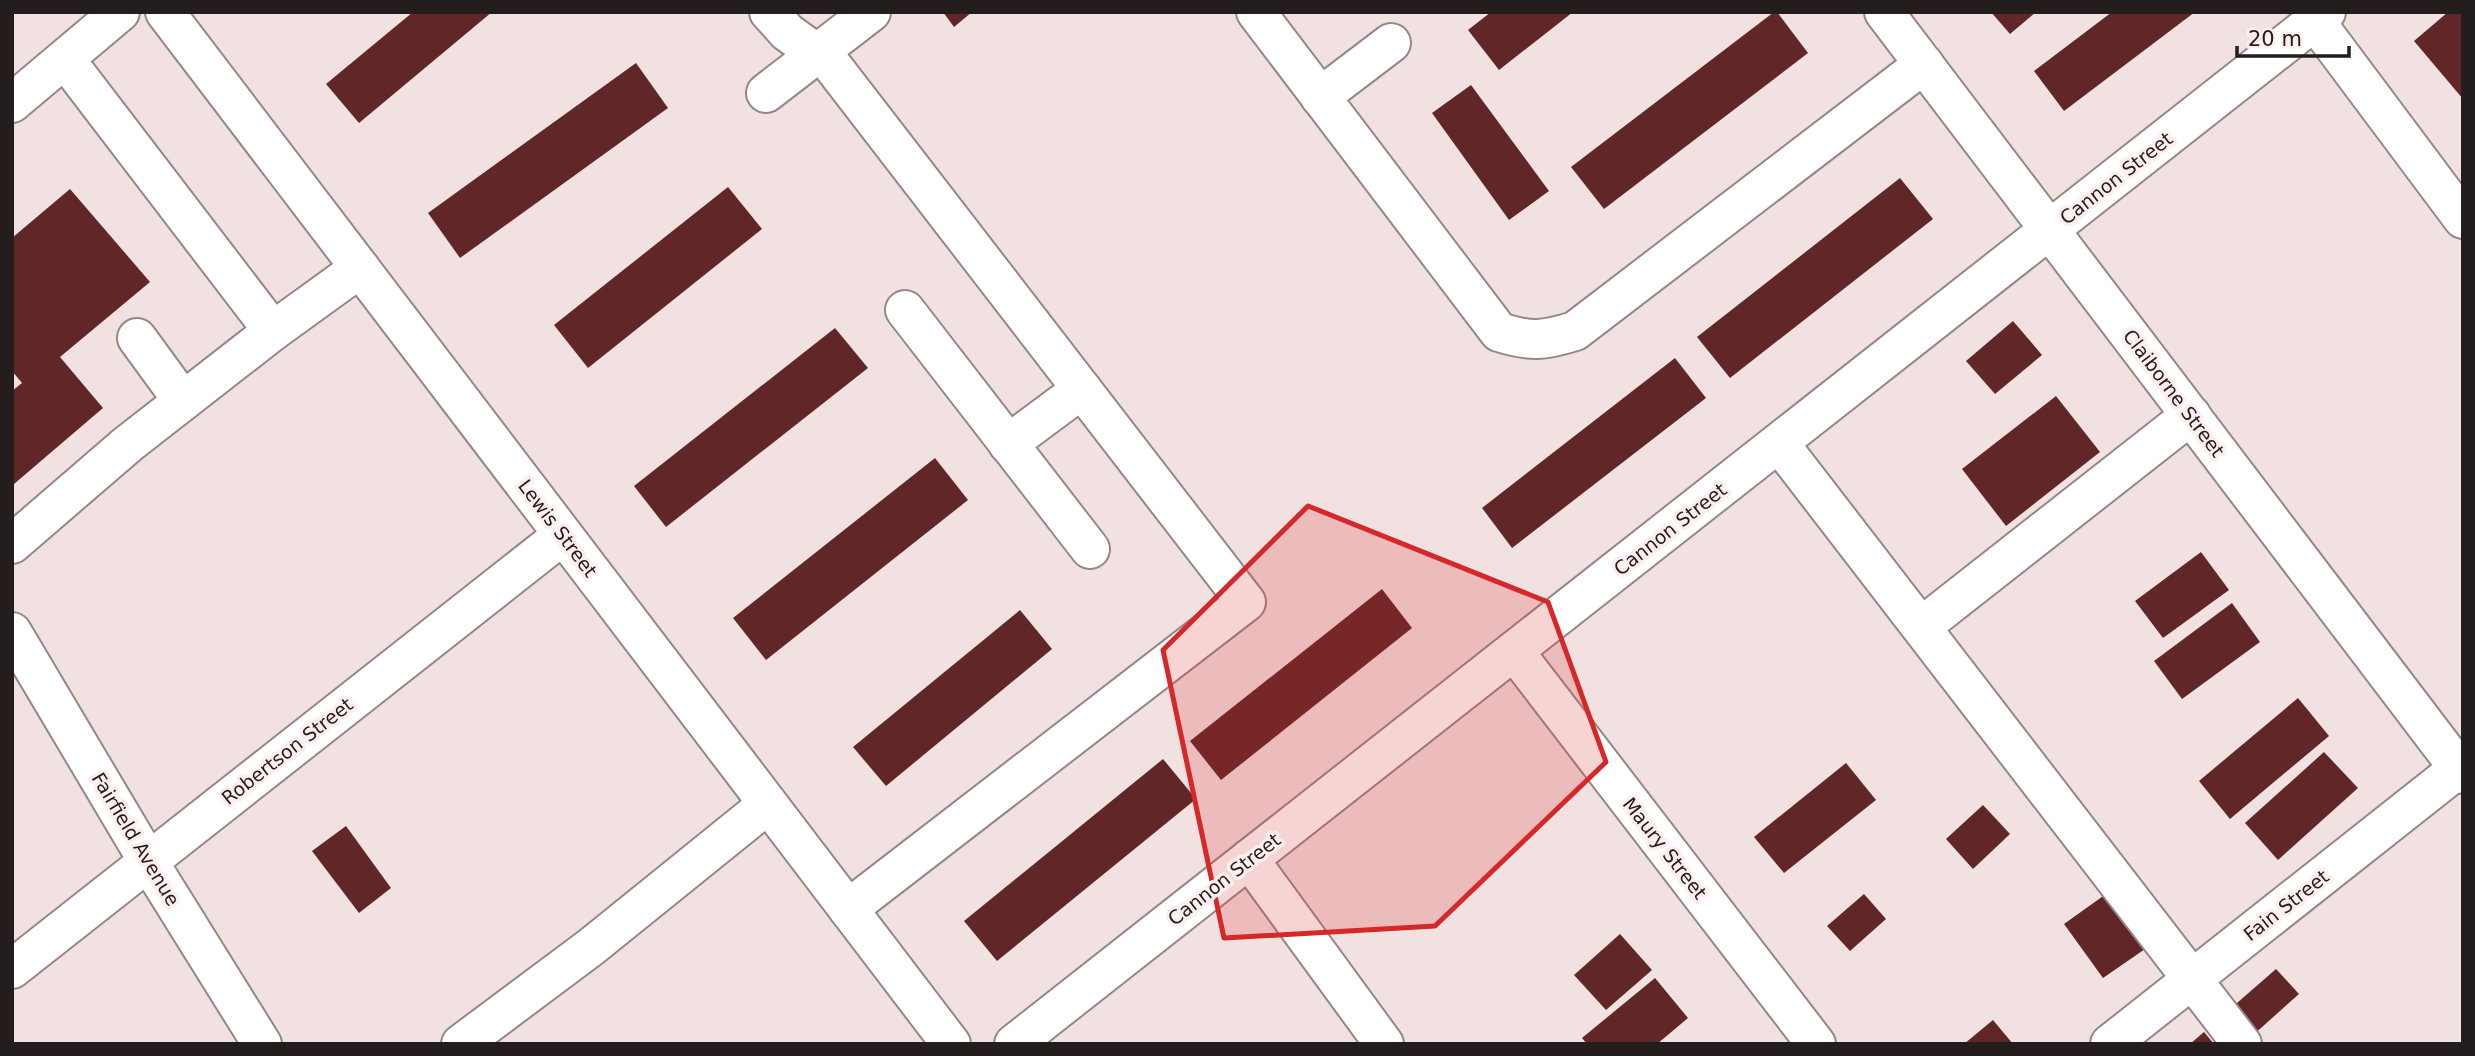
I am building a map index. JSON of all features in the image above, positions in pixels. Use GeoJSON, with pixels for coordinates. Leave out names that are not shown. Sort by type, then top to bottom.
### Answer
{"type":"FeatureCollection","features":[{"type":"Feature","properties":{"kind":"street"},"geometry":{"type":"LineString","coordinates":[[12,103],[120,12]]}},
{"type":"Feature","properties":{"kind":"street","name":"Lewis Street"},"geometry":{"type":"LineString","coordinates":[[165,12],[951,1044]]}},
{"type":"Feature","properties":{"kind":"street"},"geometry":{"type":"LineString","coordinates":[[769,12],[787,32],[831,64],[1246,602],[848,909]]}},
{"type":"Feature","properties":{"kind":"street"},"geometry":{"type":"LineString","coordinates":[[766,93],[871,12]]}},
{"type":"Feature","properties":{"kind":"street"},"geometry":{"type":"LineString","coordinates":[[1256,12],[1499,332],[1520,338],[1547,340],[1575,331],[1924,64]]}},
{"type":"Feature","properties":{"kind":"street","name":"Claiborne Street"},"geometry":{"type":"LineString","coordinates":[[1884,12],[2461,769]]}},
{"type":"Feature","properties":{"kind":"street"},"geometry":{"type":"LineString","coordinates":[[2321,17],[2463,219]]}},
{"type":"Feature","properties":{"kind":"street","name":"Cannon Street"},"geometry":{"type":"LineString","coordinates":[[1014,1044],[2321,17]]}},
{"type":"Feature","properties":{"kind":"street"},"geometry":{"type":"LineString","coordinates":[[1320,97],[1391,43]]}},
{"type":"Feature","properties":{"kind":"street"},"geometry":{"type":"LineString","coordinates":[[65,59],[273,331]]}},
{"type":"Feature","properties":{"kind":"street"},"geometry":{"type":"LineString","coordinates":[[12,544],[128,444],[273,331],[360,268]]}},
{"type":"Feature","properties":{"kind":"street"},"geometry":{"type":"LineString","coordinates":[[905,310],[1090,549]]}},
{"type":"Feature","properties":{"kind":"street"},"geometry":{"type":"LineString","coordinates":[[137,338],[183,401]]}},
{"type":"Feature","properties":{"kind":"street"},"geometry":{"type":"LineString","coordinates":[[1008,444],[1082,389]]}},
{"type":"Feature","properties":{"kind":"street"},"geometry":{"type":"LineString","coordinates":[[1921,627],[2191,415]]}},
{"type":"Feature","properties":{"kind":"street"},"geometry":{"type":"LineString","coordinates":[[1779,443],[2242,1044]]}},
{"type":"Feature","properties":{"kind":"street","name":"Robertson Street"},"geometry":{"type":"LineString","coordinates":[[12,968],[563,535]]}},
{"type":"Feature","properties":{"kind":"street","name":"Fairfield Avenue"},"geometry":{"type":"LineString","coordinates":[[12,632],[148,861],[262,1044]]}},
{"type":"Feature","properties":{"kind":"street","name":"Maury Street"},"geometry":{"type":"LineString","coordinates":[[1514,651],[1816,1044]]}},
{"type":"Feature","properties":{"kind":"street","name":"Fain Street"},"geometry":{"type":"LineString","coordinates":[[2110,1044],[2461,769]]}},
{"type":"Feature","properties":{"kind":"street"},"geometry":{"type":"LineString","coordinates":[[461,1044],[591,947],[768,804]]}},
{"type":"Feature","properties":{"kind":"street"},"geometry":{"type":"LineString","coordinates":[[1249,859],[1384,1044]]}},
{"type":"Feature","properties":{"kind":"highlighted area"},"geometry":{"type":"Polygon","coordinates":[[[1308,506],[1548,602],[1606,762],[1435,926],[1224,938],[1163,650],[1308,506]]]}},
{"type":"Feature","properties":{"kind":"building"},"geometry":{"type":"Polygon","coordinates":[[[413,12],[492,12],[359,123],[326,84],[413,12]]]}},
{"type":"Feature","properties":{"kind":"building"},"geometry":{"type":"Polygon","coordinates":[[[943,12],[972,12],[954,27],[943,12]]]}},
{"type":"Feature","properties":{"kind":"building"},"geometry":{"type":"Polygon","coordinates":[[[1491,12],[1573,12],[1499,70],[1468,30],[1491,12]]]}},
{"type":"Feature","properties":{"kind":"building"},"geometry":{"type":"Polygon","coordinates":[[[1777,12],[1808,53],[1604,209],[1571,167],[1777,12]]]}},
{"type":"Feature","properties":{"kind":"building"},"geometry":{"type":"Polygon","coordinates":[[[1991,12],[2036,12],[2010,34],[1991,12]]]}},
{"type":"Feature","properties":{"kind":"building"},"geometry":{"type":"Polygon","coordinates":[[[2112,12],[2195,12],[2064,111],[2034,71],[2112,12]]]}},
{"type":"Feature","properties":{"kind":"building"},"geometry":{"type":"Polygon","coordinates":[[[2448,12],[2463,12],[2463,99],[2414,41],[2448,12]]]}},
{"type":"Feature","properties":{"kind":"building"},"geometry":{"type":"Polygon","coordinates":[[[636,63],[668,108],[460,258],[428,213],[636,63]]]}},
{"type":"Feature","properties":{"kind":"building"},"geometry":{"type":"Polygon","coordinates":[[[1471,85],[1549,191],[1509,220],[1432,113],[1471,85]]]}},
{"type":"Feature","properties":{"kind":"building"},"geometry":{"type":"Polygon","coordinates":[[[1900,178],[1933,219],[1730,378],[1697,337],[1900,178]]]}},
{"type":"Feature","properties":{"kind":"building"},"geometry":{"type":"Polygon","coordinates":[[[728,187],[762,229],[588,368],[554,325],[728,187]]]}},
{"type":"Feature","properties":{"kind":"building"},"geometry":{"type":"Polygon","coordinates":[[[70,189],[150,282],[60,357],[103,408],[14,484],[12,391],[22,383],[12,371],[12,238],[70,189]]]}},
{"type":"Feature","properties":{"kind":"building"},"geometry":{"type":"Polygon","coordinates":[[[2013,321],[2042,355],[1995,394],[1966,361],[2013,321]]]}},
{"type":"Feature","properties":{"kind":"building"},"geometry":{"type":"Polygon","coordinates":[[[835,328],[868,368],[666,527],[634,486],[835,328]]]}},
{"type":"Feature","properties":{"kind":"building"},"geometry":{"type":"Polygon","coordinates":[[[1675,358],[1706,398],[1512,548],[1482,508],[1675,358]]]}},
{"type":"Feature","properties":{"kind":"building"},"geometry":{"type":"Polygon","coordinates":[[[2056,396],[2100,452],[2006,526],[1962,469],[2056,396]]]}},
{"type":"Feature","properties":{"kind":"building"},"geometry":{"type":"Polygon","coordinates":[[[935,458],[968,500],[766,660],[733,618],[935,458]]]}},
{"type":"Feature","properties":{"kind":"building"},"geometry":{"type":"Polygon","coordinates":[[[2201,552],[2229,590],[2163,638],[2135,601],[2201,552]]]}},
{"type":"Feature","properties":{"kind":"building"},"geometry":{"type":"Polygon","coordinates":[[[1382,589],[1412,628],[1221,780],[1190,741],[1382,589]]]}},
{"type":"Feature","properties":{"kind":"building"},"geometry":{"type":"Polygon","coordinates":[[[2232,603],[2260,642],[2182,699],[2154,661],[2232,603]]]}},
{"type":"Feature","properties":{"kind":"building"},"geometry":{"type":"Polygon","coordinates":[[[1020,610],[1052,649],[886,786],[853,747],[1020,610]]]}},
{"type":"Feature","properties":{"kind":"building"},"geometry":{"type":"Polygon","coordinates":[[[2298,698],[2329,736],[2230,819],[2199,781],[2298,698]]]}},
{"type":"Feature","properties":{"kind":"building"},"geometry":{"type":"Polygon","coordinates":[[[2324,752],[2358,788],[2278,860],[2245,823],[2324,752]]]}},
{"type":"Feature","properties":{"kind":"building"},"geometry":{"type":"Polygon","coordinates":[[[1163,759],[1196,799],[997,961],[964,921],[1163,759]]]}},
{"type":"Feature","properties":{"kind":"building"},"geometry":{"type":"Polygon","coordinates":[[[1846,763],[1876,800],[1784,873],[1754,837],[1846,763]]]}},
{"type":"Feature","properties":{"kind":"building"},"geometry":{"type":"Polygon","coordinates":[[[1983,805],[2010,834],[1973,869],[1946,839],[1983,805]]]}},
{"type":"Feature","properties":{"kind":"building"},"geometry":{"type":"Polygon","coordinates":[[[346,826],[391,888],[359,913],[312,851],[346,826]]]}},
{"type":"Feature","properties":{"kind":"building"},"geometry":{"type":"Polygon","coordinates":[[[1864,894],[1886,919],[1850,951],[1827,926],[1864,894]]]}},
{"type":"Feature","properties":{"kind":"building"},"geometry":{"type":"Polygon","coordinates":[[[2106,894],[2145,949],[2103,978],[2064,924],[2106,894]]]}},
{"type":"Feature","properties":{"kind":"building"},"geometry":{"type":"Polygon","coordinates":[[[1620,934],[1652,970],[1606,1010],[1574,975],[1620,934]]]}},
{"type":"Feature","properties":{"kind":"building"},"geometry":{"type":"Polygon","coordinates":[[[2276,969],[2299,994],[2252,1036],[2229,1010],[2276,969]]]}},
{"type":"Feature","properties":{"kind":"building"},"geometry":{"type":"Polygon","coordinates":[[[1655,978],[1688,1018],[1657,1044],[1587,1044],[1582,1038],[1655,978]]]}},
{"type":"Feature","properties":{"kind":"building"},"geometry":{"type":"Polygon","coordinates":[[[1993,1020],[2013,1044],[1964,1044],[1993,1020]]]}},
{"type":"Feature","properties":{"kind":"building"},"geometry":{"type":"Polygon","coordinates":[[[2204,1032],[2214,1044],[2190,1044],[2204,1032]]]}}]}
